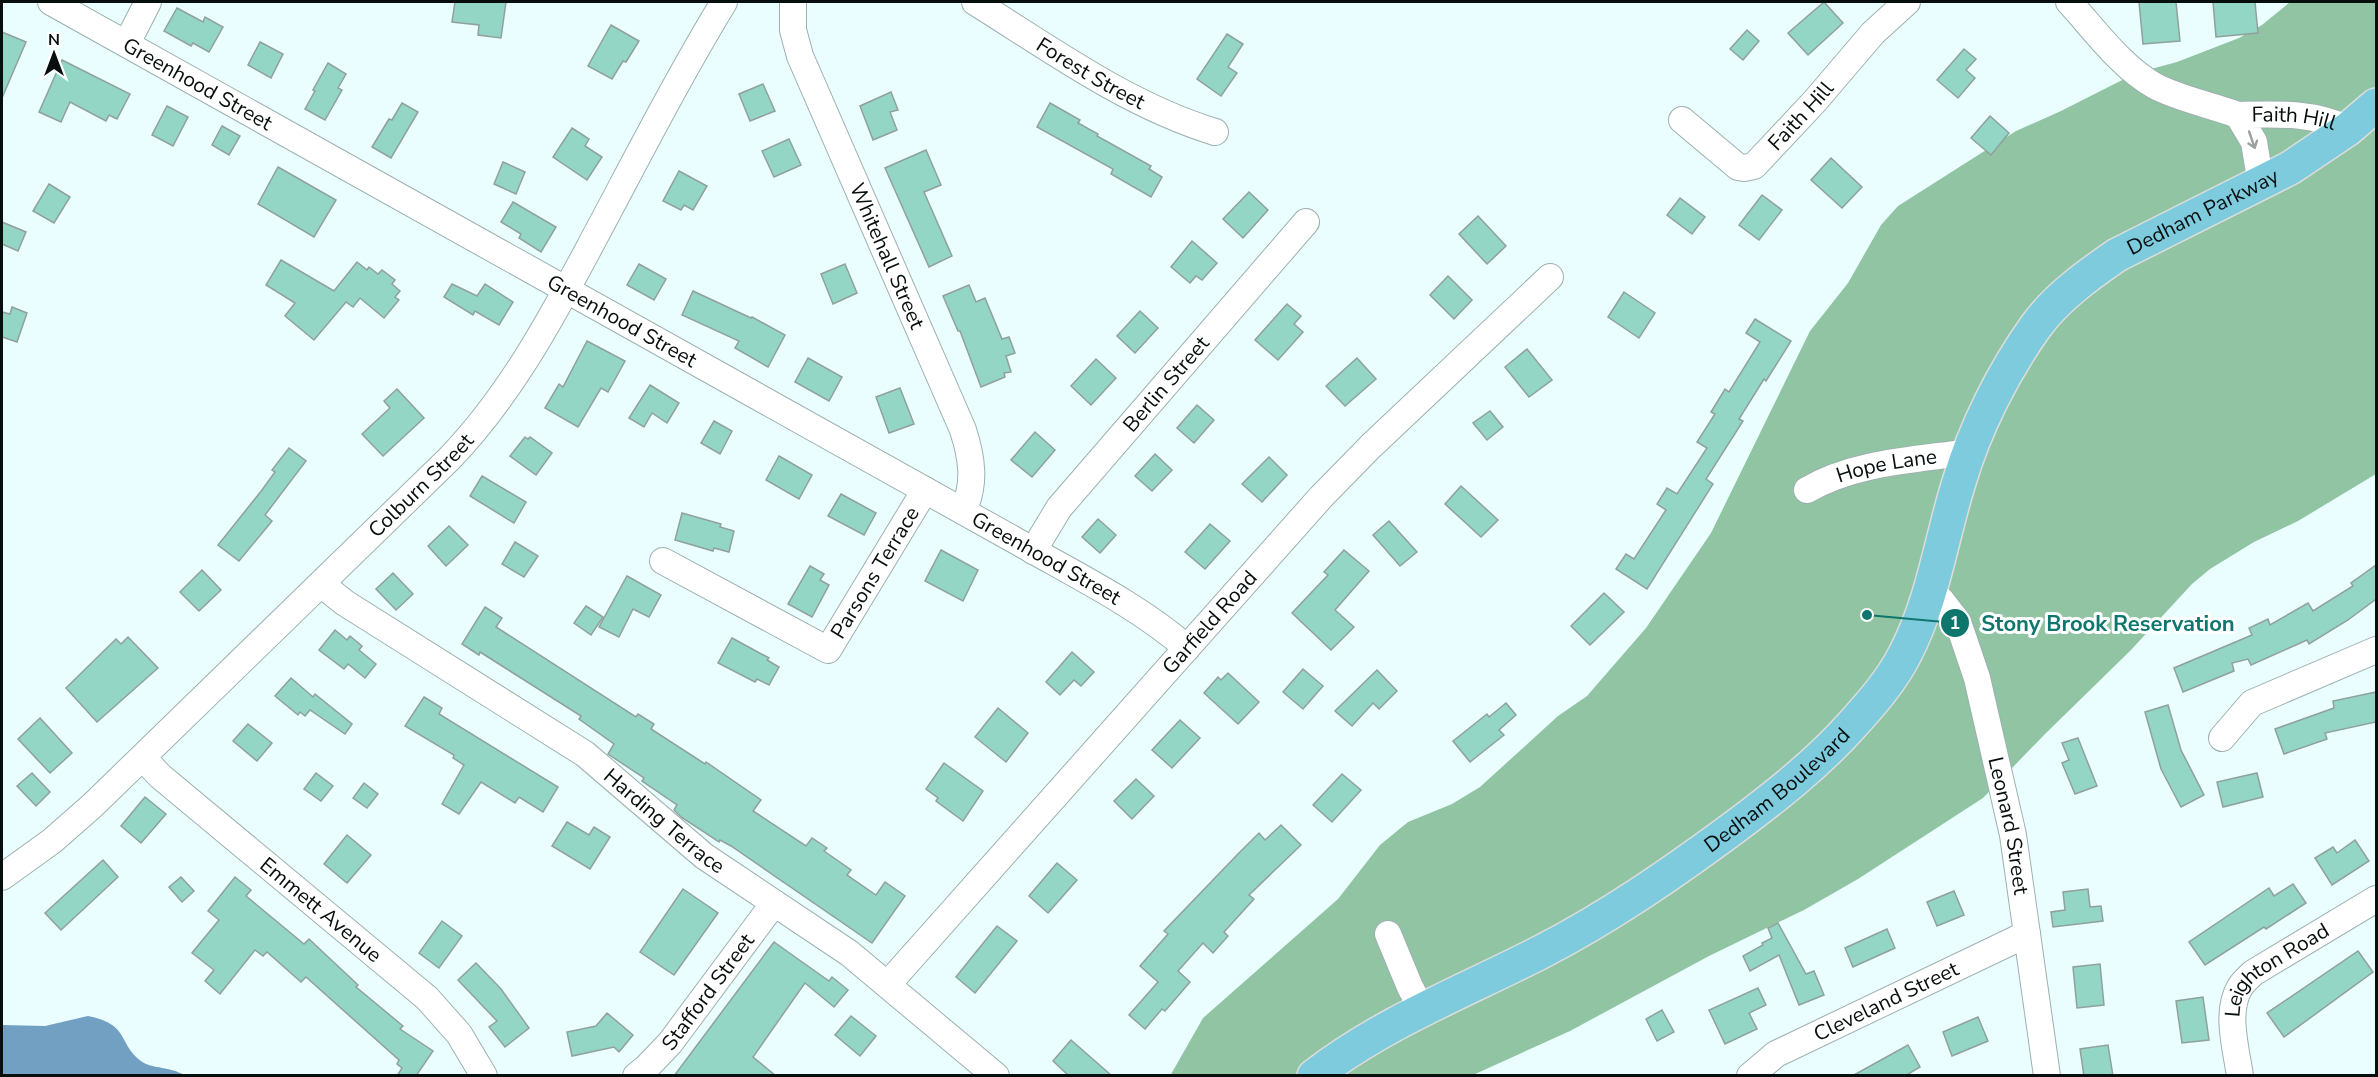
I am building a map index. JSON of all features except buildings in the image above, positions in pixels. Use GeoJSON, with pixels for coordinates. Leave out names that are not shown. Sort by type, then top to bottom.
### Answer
{"type":"FeatureCollection","features":[{"type":"Feature","properties":{"kind":"main road","name":"Dedham Parkway"},"geometry":{"type":"LineString","coordinates":[[2037,325],[2076,286],[2117,255],[2261,184],[2318,151],[2376,105]]}},
{"type":"Feature","properties":{"kind":"main road","name":"Dedham Boulevard"},"geometry":{"type":"LineString","coordinates":[[1314,1076],[1345,1053],[1544,950],[1638,896],[1692,859],[1793,780],[1850,728],[1905,656],[1928,595],[1969,452],[1996,393],[2037,325]]}},
{"type":"Feature","properties":{"kind":"street","name":"Greenhood Street"},"geometry":{"type":"LineString","coordinates":[[51,2],[1125,603],[1166,630],[1187,648]]}},
{"type":"Feature","properties":{"kind":"street"},"geometry":{"type":"LineString","coordinates":[[127,43],[148,2]]}},
{"type":"Feature","properties":{"kind":"street","name":"Colburn Street"},"geometry":{"type":"LineString","coordinates":[[2,877],[52,841],[143,758],[478,427],[518,372],[567,289],[692,56],[724,2]]}},
{"type":"Feature","properties":{"kind":"street","name":"Whitehall Street"},"geometry":{"type":"LineString","coordinates":[[793,2],[793,30],[800,56],[963,430],[972,472],[970,494],[963,511]]}},
{"type":"Feature","properties":{"kind":"street","name":"Forest Street"},"geometry":{"type":"LineString","coordinates":[[975,2],[1132,99],[1172,117],[1215,132]]}},
{"type":"Feature","properties":{"kind":"street","name":"Faith Hill"},"geometry":{"type":"LineString","coordinates":[[1682,120],[1738,167],[1754,166],[1815,101],[1873,33],[1906,2]]}},
{"type":"Feature","properties":{"kind":"street","name":"Faith Hill"},"geometry":{"type":"LineString","coordinates":[[2069,2],[2114,52],[2139,75],[2172,93],[2238,115],[2283,114],[2314,117],[2348,129]]}},
{"type":"Feature","properties":{"kind":"street","name":"Faith Hill"},"geometry":{"type":"LineString","coordinates":[[2238,115],[2254,142],[2261,184]]}},
{"type":"Feature","properties":{"kind":"street","name":"Berlin Street"},"geometry":{"type":"LineString","coordinates":[[1033,551],[1059,508],[1305,222]]}},
{"type":"Feature","properties":{"kind":"street","name":"Garfield Road"},"geometry":{"type":"LineString","coordinates":[[888,984],[1353,464],[1550,277]]}},
{"type":"Feature","properties":{"kind":"street","name":"Hope Lane"},"geometry":{"type":"LineString","coordinates":[[1807,490],[1832,476],[1860,469],[1969,452]]}},
{"type":"Feature","properties":{"kind":"street","name":"Parsons Terrace"},"geometry":{"type":"LineString","coordinates":[[663,561],[828,650],[925,490]]}},
{"type":"Feature","properties":{"kind":"street","name":"Harding Terrace"},"geometry":{"type":"LineString","coordinates":[[321,584],[345,603],[578,749],[704,856],[836,943],[996,1076]]}},
{"type":"Feature","properties":{"kind":"street","name":"Leonard Street"},"geometry":{"type":"LineString","coordinates":[[1928,595],[1941,600],[1958,621],[1977,678],[2013,835],[2047,1076]]}},
{"type":"Feature","properties":{"kind":"street"},"geometry":{"type":"LineString","coordinates":[[2222,738],[2252,703],[2376,650]]}},
{"type":"Feature","properties":{"kind":"street","name":"Emmett Avenue"},"geometry":{"type":"LineString","coordinates":[[143,758],[160,777],[427,998],[459,1034],[484,1076]]}},
{"type":"Feature","properties":{"kind":"street","name":"Leighton Road"},"geometry":{"type":"LineString","coordinates":[[2240,1076],[2233,1024],[2234,1001],[2241,985],[2253,973],[2376,898]]}},
{"type":"Feature","properties":{"kind":"street","name":"Stafford Street"},"geometry":{"type":"LineString","coordinates":[[636,1076],[648,1067],[670,1043],[774,903]]}},
{"type":"Feature","properties":{"kind":"street"},"geometry":{"type":"LineString","coordinates":[[1388,934],[1410,987],[1423,1011]]}},
{"type":"Feature","properties":{"kind":"street","name":"Cleveland Street"},"geometry":{"type":"LineString","coordinates":[[1750,1076],[1776,1054],[2027,934]]}},
{"type":"Feature","properties":{"kind":"green space"},"geometry":{"type":"Polygon","coordinates":[[[2290,2],[2376,2],[2376,474],[2298,521],[2254,542],[2210,569],[2192,584],[2130,651],[1983,798],[1858,879],[1804,910],[1709,956],[1570,1031],[1473,1075],[1170,1076],[1203,1018],[1338,899],[1380,845],[1408,822],[1452,804],[1480,787],[1558,716],[1587,696],[1646,628],[1711,533],[1810,331],[1848,283],[1881,225],[1898,206],[2016,131],[2136,73],[2177,62],[2239,38],[2262,25],[2290,2]]]}},
{"type":"Feature","properties":{"kind":"water"},"geometry":{"type":"Polygon","coordinates":[[[88,1016],[111,1024],[118,1030],[135,1056],[144,1063],[184,1075],[2,1075],[2,1025],[45,1026],[88,1016]]]}},
{"type":"Feature","properties":{"kind":"place","name":"Stony Brook Reservation"},"geometry":{"type":"Point","coordinates":[1867,615]}}]}
